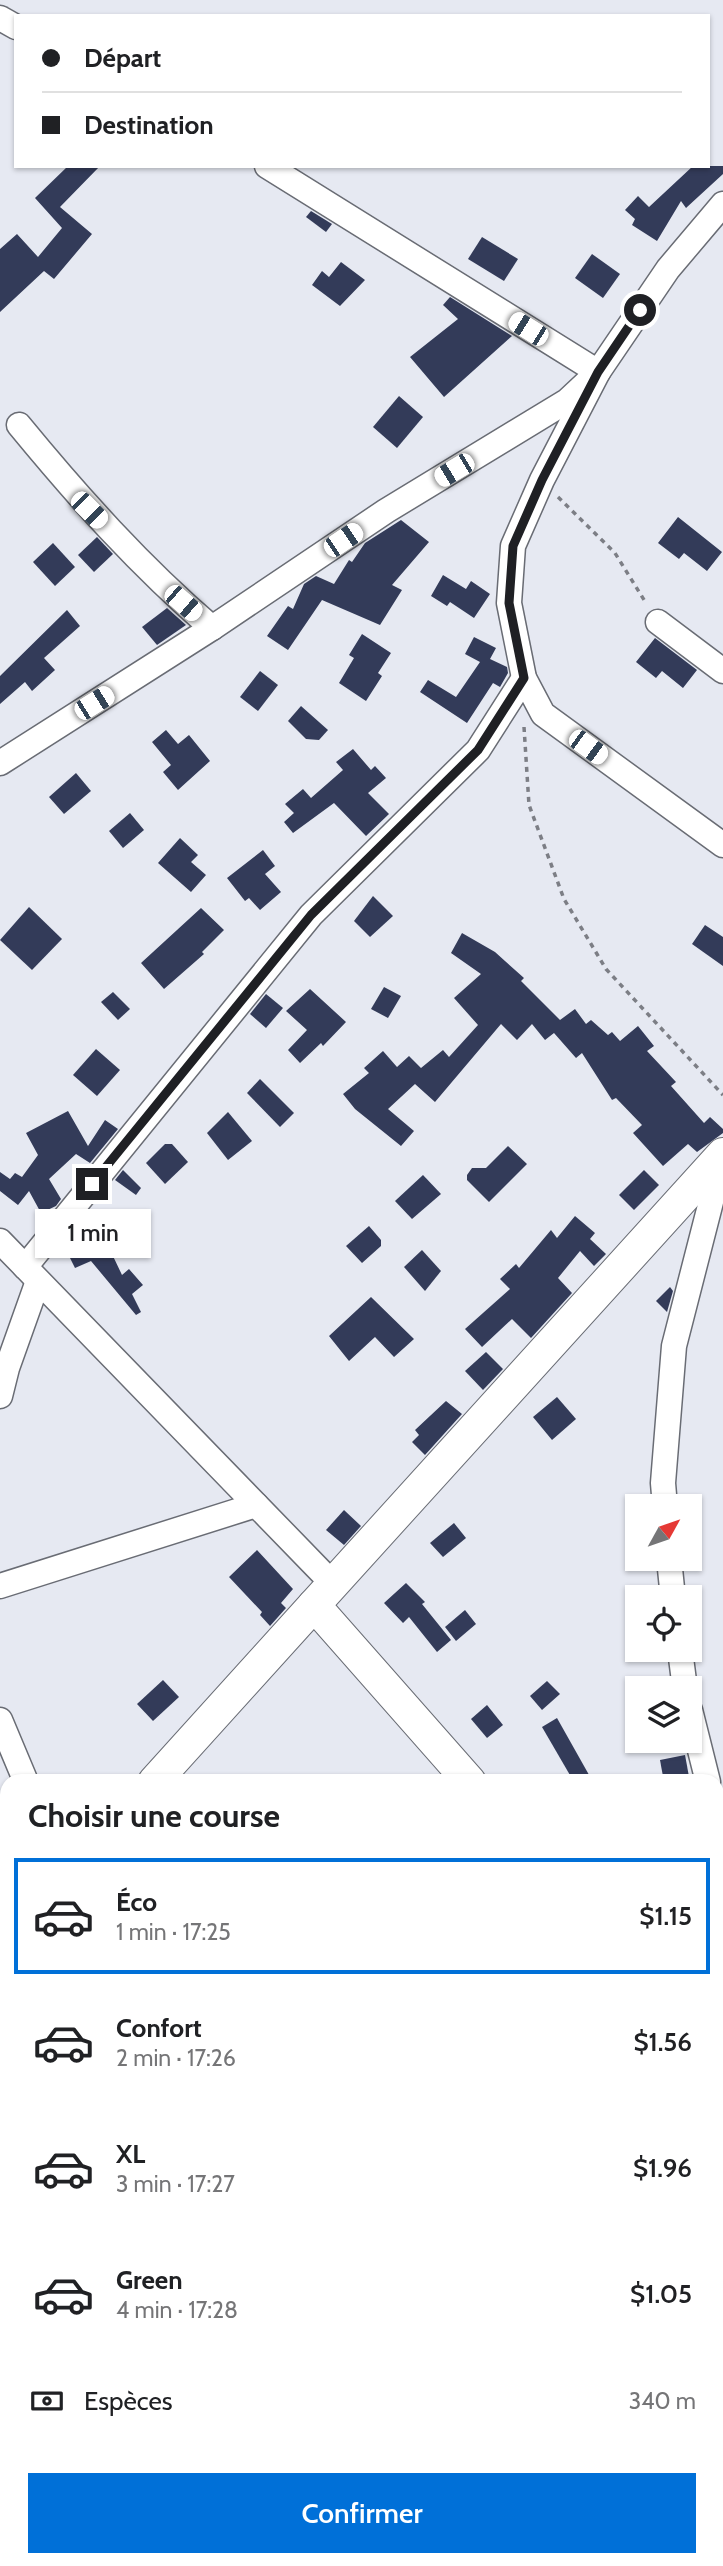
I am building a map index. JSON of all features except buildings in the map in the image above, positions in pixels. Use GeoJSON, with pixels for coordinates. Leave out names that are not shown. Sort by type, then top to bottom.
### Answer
{"type":"FeatureCollection","features":[{"type":"Feature","properties":{"kind":"street"},"geometry":{"type":"LineString","coordinates":[[270,168],[598,372]]}},
{"type":"Feature","properties":{"kind":"street"},"geometry":{"type":"LineString","coordinates":[[723,204],[668,269],[598,372],[542,480],[513,546],[509,603],[524,678],[543,714],[723,845]]}},
{"type":"Feature","properties":{"kind":"street"},"geometry":{"type":"LineString","coordinates":[[0,763],[212,628],[386,510],[566,401],[598,372]]}},
{"type":"Feature","properties":{"kind":"street"},"geometry":{"type":"LineString","coordinates":[[19,425],[89,510],[169,591],[212,628]]}},
{"type":"Feature","properties":{"kind":"street"},"geometry":{"type":"LineString","coordinates":[[658,621],[723,671]]}},
{"type":"Feature","properties":{"kind":"street"},"geometry":{"type":"LineString","coordinates":[[0,1396],[32,1274],[311,915],[478,750],[524,678]]}},
{"type":"Feature","properties":{"kind":"street"},"geometry":{"type":"LineString","coordinates":[[664,1494],[674,1346],[723,1154]]}},
{"type":"Feature","properties":{"kind":"street"},"geometry":{"type":"LineString","coordinates":[[161,1774],[723,1154]]}},
{"type":"Feature","properties":{"kind":"street"},"geometry":{"type":"LineString","coordinates":[[0,1241],[256,1505],[464,1774]]}},
{"type":"Feature","properties":{"kind":"street"},"geometry":{"type":"LineString","coordinates":[[0,1586],[256,1505]]}},
{"type":"Feature","properties":{"kind":"street"},"geometry":{"type":"LineString","coordinates":[[0,1720],[23,1774]]}},
{"type":"Feature","properties":{"kind":"street"},"geometry":{"type":"LineString","coordinates":[[701,1753],[706,1774]]}},
{"type":"Feature","properties":{"kind":"path"},"geometry":{"type":"LineString","coordinates":[[542,480],[615,553],[658,621]]}},
{"type":"Feature","properties":{"kind":"path"},"geometry":{"type":"LineString","coordinates":[[524,719],[528,805],[564,899],[606,969],[723,1095]]}},
{"type":"Feature","properties":{"kind":"route"},"geometry":{"type":"LineString","coordinates":[[92,1184],[311,915],[478,750],[524,678],[509,603],[513,546],[542,480],[598,372],[640,310]]}}]}
